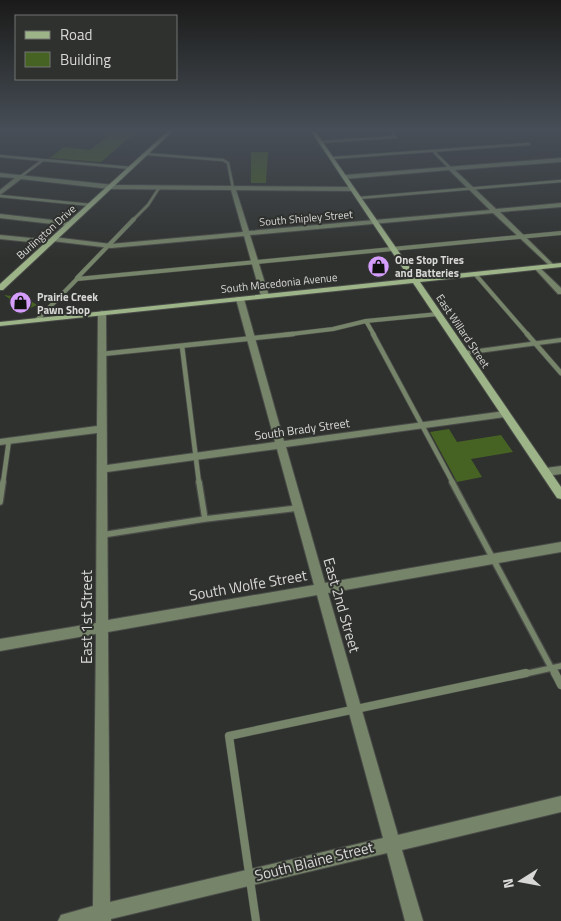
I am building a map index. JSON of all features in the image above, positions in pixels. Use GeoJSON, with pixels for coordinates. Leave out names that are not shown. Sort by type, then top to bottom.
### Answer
{"type":"FeatureCollection","features":[{"type":"Feature","properties":{"kind":"street","name":"Burlington Drive"},"geometry":{"type":"LineString","coordinates":[[0,288],[125,174]]}},
{"type":"Feature","properties":{"kind":"street","name":"East Willard Street"},"geometry":{"type":"LineString","coordinates":[[342,174],[561,494]]}},
{"type":"Feature","properties":{"kind":"street"},"geometry":{"type":"LineString","coordinates":[[345,178],[393,174]]}},
{"type":"Feature","properties":{"kind":"street"},"geometry":{"type":"LineString","coordinates":[[457,174],[552,266]]}},
{"type":"Feature","properties":{"kind":"street"},"geometry":{"type":"LineString","coordinates":[[0,175],[111,187],[352,188]]}},
{"type":"Feature","properties":{"kind":"street"},"geometry":{"type":"LineString","coordinates":[[0,194],[20,177]]}},
{"type":"Feature","properties":{"kind":"street"},"geometry":{"type":"LineString","coordinates":[[233,188],[264,296]]}},
{"type":"Feature","properties":{"kind":"street","name":"South Shipley Street"},"geometry":{"type":"LineString","coordinates":[[0,237],[108,246],[561,205]]}},
{"type":"Feature","properties":{"kind":"street"},"geometry":{"type":"LineString","coordinates":[[0,216],[70,224]]}},
{"type":"Feature","properties":{"kind":"street","name":"South Macedonia Avenue"},"geometry":{"type":"LineString","coordinates":[[0,324],[561,265]]}},
{"type":"Feature","properties":{"kind":"street"},"geometry":{"type":"LineString","coordinates":[[537,268],[561,292]]}},
{"type":"Feature","properties":{"kind":"street","name":"East 2nd Street"},"geometry":{"type":"LineString","coordinates":[[240,299],[414,921]]}},
{"type":"Feature","properties":{"kind":"street","name":"East 1st Street"},"geometry":{"type":"LineString","coordinates":[[102,313],[102,917]]}},
{"type":"Feature","properties":{"kind":"street"},"geometry":{"type":"LineString","coordinates":[[464,353],[561,340]]}},
{"type":"Feature","properties":{"kind":"street","name":"South Brady Street"},"geometry":{"type":"LineString","coordinates":[[102,469],[505,414]]}},
{"type":"Feature","properties":{"kind":"street"},"geometry":{"type":"LineString","coordinates":[[5,441],[102,429]]}},
{"type":"Feature","properties":{"kind":"street"},"geometry":{"type":"LineString","coordinates":[[546,472],[561,470]]}},
{"type":"Feature","properties":{"kind":"street","name":"South Wolfe Street"},"geometry":{"type":"LineString","coordinates":[[0,645],[561,547]]}},
{"type":"Feature","properties":{"kind":"street","name":"South Blaine Street"},"geometry":{"type":"LineString","coordinates":[[66,921],[102,917],[249,877],[392,842],[561,804]]}},
{"type":"Feature","properties":{"kind":"lane"},"geometry":{"type":"LineString","coordinates":[[20,177],[24,174]]}},
{"type":"Feature","properties":{"kind":"lane"},"geometry":{"type":"LineString","coordinates":[[230,174],[233,188]]}},
{"type":"Feature","properties":{"kind":"lane"},"geometry":{"type":"LineString","coordinates":[[359,198],[561,181]]}},
{"type":"Feature","properties":{"kind":"lane"},"geometry":{"type":"LineString","coordinates":[[37,320],[148,204],[158,188]]}},
{"type":"Feature","properties":{"kind":"lane"},"geometry":{"type":"LineString","coordinates":[[0,194],[91,205]]}},
{"type":"Feature","properties":{"kind":"lane"},"geometry":{"type":"LineString","coordinates":[[77,279],[561,232]]}},
{"type":"Feature","properties":{"kind":"lane"},"geometry":{"type":"LineString","coordinates":[[475,274],[504,309],[537,343],[561,373]]}},
{"type":"Feature","properties":{"kind":"lane"},"geometry":{"type":"LineString","coordinates":[[102,354],[251,339],[333,329],[366,321],[438,314]]}},
{"type":"Feature","properties":{"kind":"lane"},"geometry":{"type":"LineString","coordinates":[[366,321],[561,685]]}},
{"type":"Feature","properties":{"kind":"lane"},"geometry":{"type":"LineString","coordinates":[[182,346],[195,457],[205,519]]}},
{"type":"Feature","properties":{"kind":"lane"},"geometry":{"type":"LineString","coordinates":[[0,502],[5,441]]}},
{"type":"Feature","properties":{"kind":"lane"},"geometry":{"type":"LineString","coordinates":[[102,535],[205,519],[298,508]]}},
{"type":"Feature","properties":{"kind":"lane"},"geometry":{"type":"LineString","coordinates":[[256,921],[229,736],[561,666]]}},
{"type":"Feature","properties":{"kind":"building"},"geometry":{"type":"Polygon","coordinates":[[[251,174],[267,174],[266,183],[251,183],[251,174]]]}},
{"type":"Feature","properties":{"kind":"building","name":"Prairie Creek Pawn Shop"},"geometry":{"type":"Polygon","coordinates":[[[4,295],[26,298],[37,305],[26,310],[4,295]]]}},
{"type":"Feature","properties":{"kind":"building"},"geometry":{"type":"Polygon","coordinates":[[[449,429],[457,442],[501,435],[513,452],[471,459],[482,477],[457,482],[430,432],[449,429]]]}},
{"type":"Feature","properties":{"kind":"place","name":"One Stop Tires and Batteries"},"geometry":{"type":"Point","coordinates":[379,266]}},
{"type":"Feature","properties":{"kind":"place","name":"Prairie Creek Pawn Shop"},"geometry":{"type":"Point","coordinates":[21,303]}}]}
